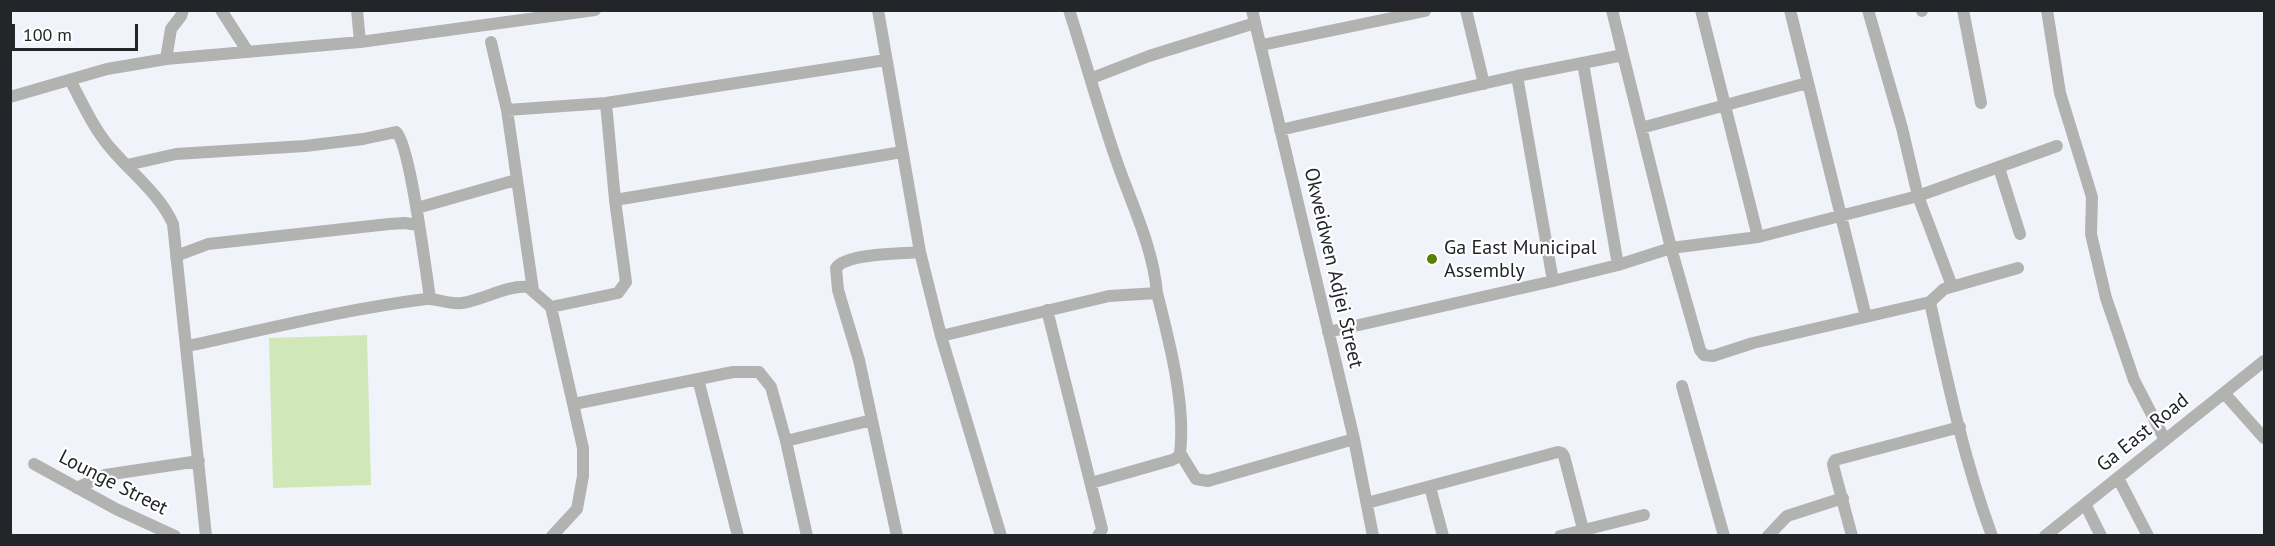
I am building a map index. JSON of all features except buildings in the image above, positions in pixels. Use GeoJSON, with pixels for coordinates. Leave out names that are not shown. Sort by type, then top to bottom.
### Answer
{"type":"FeatureCollection","features":[{"type":"Feature","properties":{"kind":"street"},"geometry":{"type":"LineString","coordinates":[[166,59],[171,29],[183,10]]}},
{"type":"Feature","properties":{"kind":"street"},"geometry":{"type":"LineString","coordinates":[[221,10],[248,52]]}},
{"type":"Feature","properties":{"kind":"street"},"geometry":{"type":"LineString","coordinates":[[357,10],[360,42]]}},
{"type":"Feature","properties":{"kind":"street"},"geometry":{"type":"LineString","coordinates":[[10,97],[106,69],[166,59],[360,42],[518,16],[595,10]]}},
{"type":"Feature","properties":{"kind":"street"},"geometry":{"type":"LineString","coordinates":[[878,10],[920,252],[941,336],[1001,536]]}},
{"type":"Feature","properties":{"kind":"street"},"geometry":{"type":"LineString","coordinates":[[1069,10],[1118,165],[1138,215],[1155,271],[1157,293],[1173,357],[1179,411],[1180,453],[1196,479],[1208,481],[1354,439]]}},
{"type":"Feature","properties":{"kind":"street"},"geometry":{"type":"LineString","coordinates":[[1466,10],[1484,84]]}},
{"type":"Feature","properties":{"kind":"street"},"geometry":{"type":"LineString","coordinates":[[1612,10],[1671,248],[1700,350],[1706,356],[1930,302],[1944,289],[2018,268]]}},
{"type":"Feature","properties":{"kind":"street"},"geometry":{"type":"LineString","coordinates":[[1701,10],[1758,237]]}},
{"type":"Feature","properties":{"kind":"street"},"geometry":{"type":"LineString","coordinates":[[1790,10],[1839,216],[1866,317]]}},
{"type":"Feature","properties":{"kind":"street"},"geometry":{"type":"LineString","coordinates":[[1868,10],[1902,128],[1918,196],[1953,286]]}},
{"type":"Feature","properties":{"kind":"street"},"geometry":{"type":"LineString","coordinates":[[1963,10],[1981,103]]}},
{"type":"Feature","properties":{"kind":"street"},"geometry":{"type":"LineString","coordinates":[[2047,10],[2060,93],[2093,202],[2091,234],[2106,298],[2134,380],[2165,440]]}},
{"type":"Feature","properties":{"kind":"street"},"geometry":{"type":"LineString","coordinates":[[1262,45],[1425,11]]}},
{"type":"Feature","properties":{"kind":"street"},"geometry":{"type":"LineString","coordinates":[[1092,78],[1254,17]]}},
{"type":"Feature","properties":{"kind":"street","name":"Okweidwen Adjei Street"},"geometry":{"type":"LineString","coordinates":[[1254,17],[1354,439],[1373,536]]}},
{"type":"Feature","properties":{"kind":"street"},"geometry":{"type":"LineString","coordinates":[[492,42],[507,110],[533,290]]}},
{"type":"Feature","properties":{"kind":"street"},"geometry":{"type":"LineString","coordinates":[[1280,130],[1517,76],[1623,55]]}},
{"type":"Feature","properties":{"kind":"street"},"geometry":{"type":"LineString","coordinates":[[507,110],[606,104],[886,60]]}},
{"type":"Feature","properties":{"kind":"street"},"geometry":{"type":"LineString","coordinates":[[1583,63],[1618,265]]}},
{"type":"Feature","properties":{"kind":"street"},"geometry":{"type":"LineString","coordinates":[[1517,76],[1553,281]]}},
{"type":"Feature","properties":{"kind":"street"},"geometry":{"type":"LineString","coordinates":[[70,80],[108,144],[170,217],[173,224],[188,346],[206,536]]}},
{"type":"Feature","properties":{"kind":"street"},"geometry":{"type":"LineString","coordinates":[[1641,128],[1807,83]]}},
{"type":"Feature","properties":{"kind":"street"},"geometry":{"type":"LineString","coordinates":[[551,308],[618,293],[626,282],[615,201],[606,104]]}},
{"type":"Feature","properties":{"kind":"street"},"geometry":{"type":"LineString","coordinates":[[127,165],[177,154],[304,146],[363,139],[391,131],[396,132],[403,143],[417,208],[430,298]]}},
{"type":"Feature","properties":{"kind":"street"},"geometry":{"type":"LineString","coordinates":[[1328,332],[1553,281],[1618,265],[1671,248],[1758,237],[1918,196],[2057,146]]}},
{"type":"Feature","properties":{"kind":"street"},"geometry":{"type":"LineString","coordinates":[[615,201],[902,152]]}},
{"type":"Feature","properties":{"kind":"street"},"geometry":{"type":"LineString","coordinates":[[1999,168],[2020,234]]}},
{"type":"Feature","properties":{"kind":"street"},"geometry":{"type":"LineString","coordinates":[[417,208],[516,180]]}},
{"type":"Feature","properties":{"kind":"street"},"geometry":{"type":"LineString","coordinates":[[176,256],[208,244],[389,224],[418,225]]}},
{"type":"Feature","properties":{"kind":"street"},"geometry":{"type":"LineString","coordinates":[[897,536],[859,360],[838,290],[836,268],[844,262],[864,257],[920,252]]}},
{"type":"Feature","properties":{"kind":"street"},"geometry":{"type":"LineString","coordinates":[[188,346],[430,298],[451,304],[481,299],[523,286],[533,290],[551,308],[583,448],[583,476],[577,509],[552,536]]}},
{"type":"Feature","properties":{"kind":"street"},"geometry":{"type":"LineString","coordinates":[[941,336],[1108,296],[1157,293]]}},
{"type":"Feature","properties":{"kind":"street"},"geometry":{"type":"LineString","coordinates":[[1930,302],[1947,382],[1975,490],[1992,536]]}},
{"type":"Feature","properties":{"kind":"street"},"geometry":{"type":"LineString","coordinates":[[1047,310],[1102,529],[1098,536]]}},
{"type":"Feature","properties":{"kind":"street","name":"Ga East Road"},"geometry":{"type":"LineString","coordinates":[[2045,536],[2265,361]]}},
{"type":"Feature","properties":{"kind":"street"},"geometry":{"type":"LineString","coordinates":[[574,404],[733,372],[759,372],[771,387],[786,441],[807,536]]}},
{"type":"Feature","properties":{"kind":"street"},"geometry":{"type":"LineString","coordinates":[[698,379],[738,536]]}},
{"type":"Feature","properties":{"kind":"street"},"geometry":{"type":"LineString","coordinates":[[1682,386],[1724,536]]}},
{"type":"Feature","properties":{"kind":"street"},"geometry":{"type":"LineString","coordinates":[[2224,393],[2265,438]]}},
{"type":"Feature","properties":{"kind":"street"},"geometry":{"type":"LineString","coordinates":[[786,441],[872,420]]}},
{"type":"Feature","properties":{"kind":"street"},"geometry":{"type":"LineString","coordinates":[[1852,536],[1833,464],[1835,460],[1960,427]]}},
{"type":"Feature","properties":{"kind":"street"},"geometry":{"type":"LineString","coordinates":[[1367,503],[1558,452],[1562,453],[1583,529]]}},
{"type":"Feature","properties":{"kind":"street"},"geometry":{"type":"LineString","coordinates":[[1091,483],[1172,460],[1180,453]]}},
{"type":"Feature","properties":{"kind":"street"},"geometry":{"type":"LineString","coordinates":[[76,488],[105,475],[199,461]]}},
{"type":"Feature","properties":{"kind":"street","name":"Lounge Street"},"geometry":{"type":"LineString","coordinates":[[34,464],[76,488],[176,536]]}},
{"type":"Feature","properties":{"kind":"street"},"geometry":{"type":"LineString","coordinates":[[2118,478],[2148,536]]}},
{"type":"Feature","properties":{"kind":"street"},"geometry":{"type":"LineString","coordinates":[[1430,488],[1443,536]]}},
{"type":"Feature","properties":{"kind":"street"},"geometry":{"type":"LineString","coordinates":[[1768,536],[1787,516],[1843,498]]}},
{"type":"Feature","properties":{"kind":"street"},"geometry":{"type":"LineString","coordinates":[[2085,504],[2102,536]]}},
{"type":"Feature","properties":{"kind":"street"},"geometry":{"type":"LineString","coordinates":[[1560,536],[1644,515]]}},
{"type":"Feature","properties":{"kind":"green space"},"geometry":{"type":"Polygon","coordinates":[[[367,335],[371,485],[273,488],[269,338],[367,335]]]}},
{"type":"Feature","properties":{"kind":"place","name":"Ga East Municipal Assembly"},"geometry":{"type":"Point","coordinates":[1432,259]}}]}
